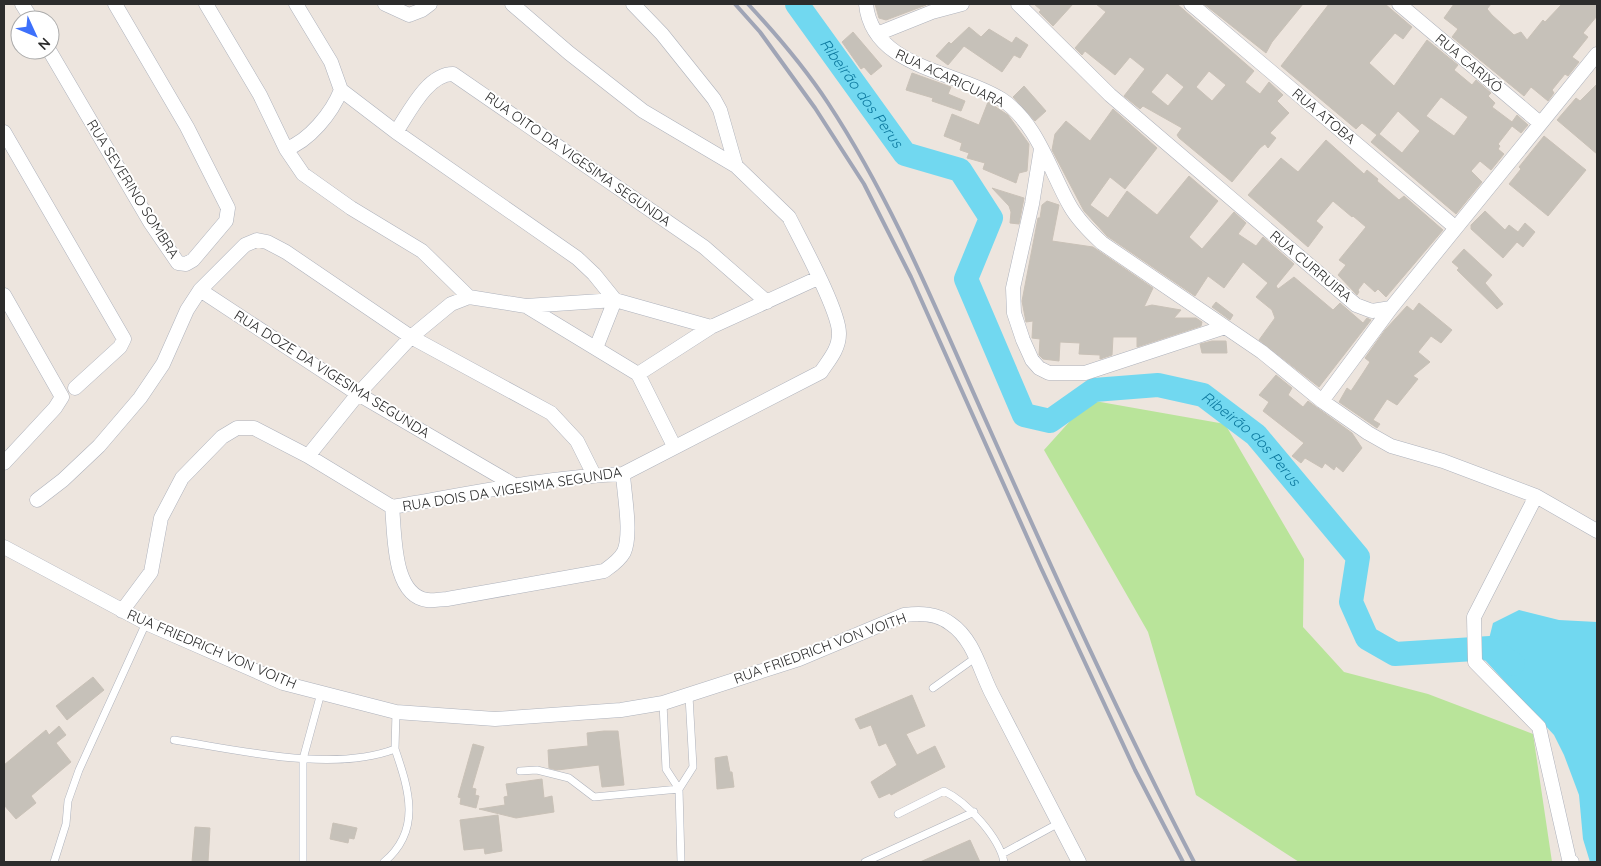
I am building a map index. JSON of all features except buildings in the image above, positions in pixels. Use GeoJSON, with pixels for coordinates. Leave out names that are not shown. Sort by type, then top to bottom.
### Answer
{"type":"FeatureCollection","features":[{"type":"Feature","properties":{"kind":"street","name":"RUA SEVERINO SOMBRA"},"geometry":{"type":"LineString","coordinates":[[55,60],[150,222],[178,263],[186,264],[193,260],[226,221],[228,208],[187,127],[114,4]]}},
{"type":"Feature","properties":{"kind":"street"},"geometry":{"type":"LineString","coordinates":[[206,4],[260,95],[286,149],[303,174],[351,208],[422,251],[469,297]]}},
{"type":"Feature","properties":{"kind":"street"},"geometry":{"type":"LineString","coordinates":[[296,4],[331,62],[341,90],[396,132],[577,258],[594,274],[615,300]]}},
{"type":"Feature","properties":{"kind":"street"},"geometry":{"type":"LineString","coordinates":[[385,4],[409,15],[422,10],[430,4]]}},
{"type":"Feature","properties":{"kind":"street","name":"RUA DOIS DA VIGESIMA SEGUNDA"},"geometry":{"type":"LineString","coordinates":[[122,611],[151,572],[161,518],[182,478],[222,437],[237,428],[254,428],[308,456],[392,507],[516,486],[594,475],[623,474],[674,446],[821,372],[836,351],[839,334],[835,314],[789,217],[736,166],[643,110],[569,53],[512,4]]}},
{"type":"Feature","properties":{"kind":"street"},"geometry":{"type":"LineString","coordinates":[[633,4],[662,34],[714,99],[720,110],[736,166]]}},
{"type":"Feature","properties":{"kind":"street","name":"RUA ACARICUARA"},"geometry":{"type":"LineString","coordinates":[[866,4],[868,17],[877,34],[890,49],[1000,98],[1023,121],[1053,167],[1070,206],[1091,233],[1102,243],[1272,359],[1322,401],[1368,433],[1392,446],[1443,462],[1536,496],[1597,531]]}},
{"type":"Feature","properties":{"kind":"street"},"geometry":{"type":"LineString","coordinates":[[877,34],[894,26],[962,4]]}},
{"type":"Feature","properties":{"kind":"street","name":"RUA CURRUIRA"},"geometry":{"type":"LineString","coordinates":[[1018,4],[1110,95],[1356,304],[1372,311],[1391,308]]}},
{"type":"Feature","properties":{"kind":"street","name":"RUA ATOBA"},"geometry":{"type":"LineString","coordinates":[[1191,4],[1456,228]]}},
{"type":"Feature","properties":{"kind":"street","name":"RUA CARIXÓ"},"geometry":{"type":"LineString","coordinates":[[1399,4],[1540,123]]}},
{"type":"Feature","properties":{"kind":"street"},"geometry":{"type":"LineString","coordinates":[[1322,401],[1391,308],[1597,54]]}},
{"type":"Feature","properties":{"kind":"street","name":"RUA OITO DA VIGESIMA SEGUNDA"},"geometry":{"type":"LineString","coordinates":[[396,132],[428,86],[443,74],[453,74],[704,247],[767,302]]}},
{"type":"Feature","properties":{"kind":"street"},"geometry":{"type":"LineString","coordinates":[[286,149],[299,143],[306,136],[333,106],[341,90]]}},
{"type":"Feature","properties":{"kind":"street"},"geometry":{"type":"LineString","coordinates":[[4,132],[124,339],[122,344],[75,388]]}},
{"type":"Feature","properties":{"kind":"street"},"geometry":{"type":"LineString","coordinates":[[1041,149],[1032,204],[1014,288],[1014,313],[1032,360],[1039,368],[1049,373],[1085,374],[1225,328]]}},
{"type":"Feature","properties":{"kind":"street"},"geometry":{"type":"LineString","coordinates":[[37,500],[64,480],[99,446],[140,398],[163,364],[186,310],[200,290],[245,245],[257,240],[267,242],[286,252],[410,336],[551,413],[577,441],[594,475]]}},
{"type":"Feature","properties":{"kind":"street"},"geometry":{"type":"LineString","coordinates":[[638,374],[711,327],[818,278]]}},
{"type":"Feature","properties":{"kind":"street","name":"RUA DOZE DA VIGESIMA SEGUNDA"},"geometry":{"type":"LineString","coordinates":[[200,290],[358,394],[516,486]]}},
{"type":"Feature","properties":{"kind":"street"},"geometry":{"type":"LineString","coordinates":[[4,295],[62,397],[55,408],[4,463]]}},
{"type":"Feature","properties":{"kind":"street"},"geometry":{"type":"LineString","coordinates":[[308,456],[358,394],[410,336],[451,304],[469,297],[526,306],[615,300],[711,327]]}},
{"type":"Feature","properties":{"kind":"street"},"geometry":{"type":"LineString","coordinates":[[596,348],[615,300]]}},
{"type":"Feature","properties":{"kind":"street"},"geometry":{"type":"LineString","coordinates":[[526,306],[638,374],[674,446]]}},
{"type":"Feature","properties":{"kind":"street"},"geometry":{"type":"LineString","coordinates":[[392,507],[400,576],[411,593],[426,600],[447,599],[604,570],[614,564],[624,552],[627,535],[623,474]]}},
{"type":"Feature","properties":{"kind":"street"},"geometry":{"type":"LineString","coordinates":[[1536,496],[1474,617],[1475,662],[1539,726],[1569,859],[1572,862]]}},
{"type":"Feature","properties":{"kind":"street","name":"RUA FRIEDRICH VON VOITH"},"geometry":{"type":"LineString","coordinates":[[4,547],[146,623],[283,683],[396,712],[495,719],[620,710],[663,703],[799,659],[904,615],[922,613],[951,624],[966,639],[1079,862]]}},
{"type":"Feature","properties":{"kind":"lane"},"geometry":{"type":"LineString","coordinates":[[54,862],[66,824],[66,808],[79,770],[146,623]]}},
{"type":"Feature","properties":{"kind":"lane"},"geometry":{"type":"LineString","coordinates":[[933,688],[975,658]]}},
{"type":"Feature","properties":{"kind":"lane"},"geometry":{"type":"LineString","coordinates":[[303,862],[303,759],[321,693]]}},
{"type":"Feature","properties":{"kind":"lane"},"geometry":{"type":"LineString","coordinates":[[679,789],[693,767],[689,696]]}},
{"type":"Feature","properties":{"kind":"lane"},"geometry":{"type":"LineString","coordinates":[[663,703],[666,769],[679,789],[681,862]]}},
{"type":"Feature","properties":{"kind":"lane"},"geometry":{"type":"LineString","coordinates":[[384,862],[404,840],[410,799],[395,749],[396,712]]}},
{"type":"Feature","properties":{"kind":"lane"},"geometry":{"type":"LineString","coordinates":[[174,740],[303,759],[367,757],[395,749]]}},
{"type":"Feature","properties":{"kind":"lane"},"geometry":{"type":"LineString","coordinates":[[520,771],[538,770],[569,778],[594,797],[679,789]]}},
{"type":"Feature","properties":{"kind":"lane"},"geometry":{"type":"LineString","coordinates":[[898,814],[944,791],[974,812],[1002,854],[1004,862]]}},
{"type":"Feature","properties":{"kind":"lane"},"geometry":{"type":"LineString","coordinates":[[865,862],[974,812]]}},
{"type":"Feature","properties":{"kind":"lane"},"geometry":{"type":"LineString","coordinates":[[1002,854],[1059,823]]}},
{"type":"Feature","properties":{"kind":"green space"},"geometry":{"type":"Polygon","coordinates":[[[1089,400],[1225,424],[1304,559],[1303,627],[1344,672],[1428,694],[1533,734],[1552,862],[1299,862],[1196,795],[1148,632],[1044,450],[1089,400]]]}},
{"type":"Feature","properties":{"kind":"water"},"geometry":{"type":"Polygon","coordinates":[[[1519,610],[1559,620],[1597,622],[1597,862],[1590,862],[1583,839],[1579,795],[1564,755],[1554,735],[1484,659],[1493,623],[1519,610]]]}},
{"type":"Feature","properties":{"kind":"waterway","name":"Ribeirão dos Perus"},"geometry":{"type":"LineString","coordinates":[[797,4],[905,154],[960,170],[991,218],[966,279],[1024,415],[1050,421],[1094,390],[1158,385],[1203,395],[1256,435],[1358,557],[1351,602],[1367,638],[1395,654],[1490,648],[1513,664]]}},
{"type":"Feature","properties":{"kind":"railway"},"geometry":{"type":"LineString","coordinates":[[735,4],[760,32],[815,108],[864,184],[911,277],[1041,568],[1135,770],[1183,862]]}},
{"type":"Feature","properties":{"kind":"railway"},"geometry":{"type":"LineString","coordinates":[[748,4],[790,52],[828,103],[875,182],[896,222],[1089,648],[1140,756],[1194,862]]}}]}
